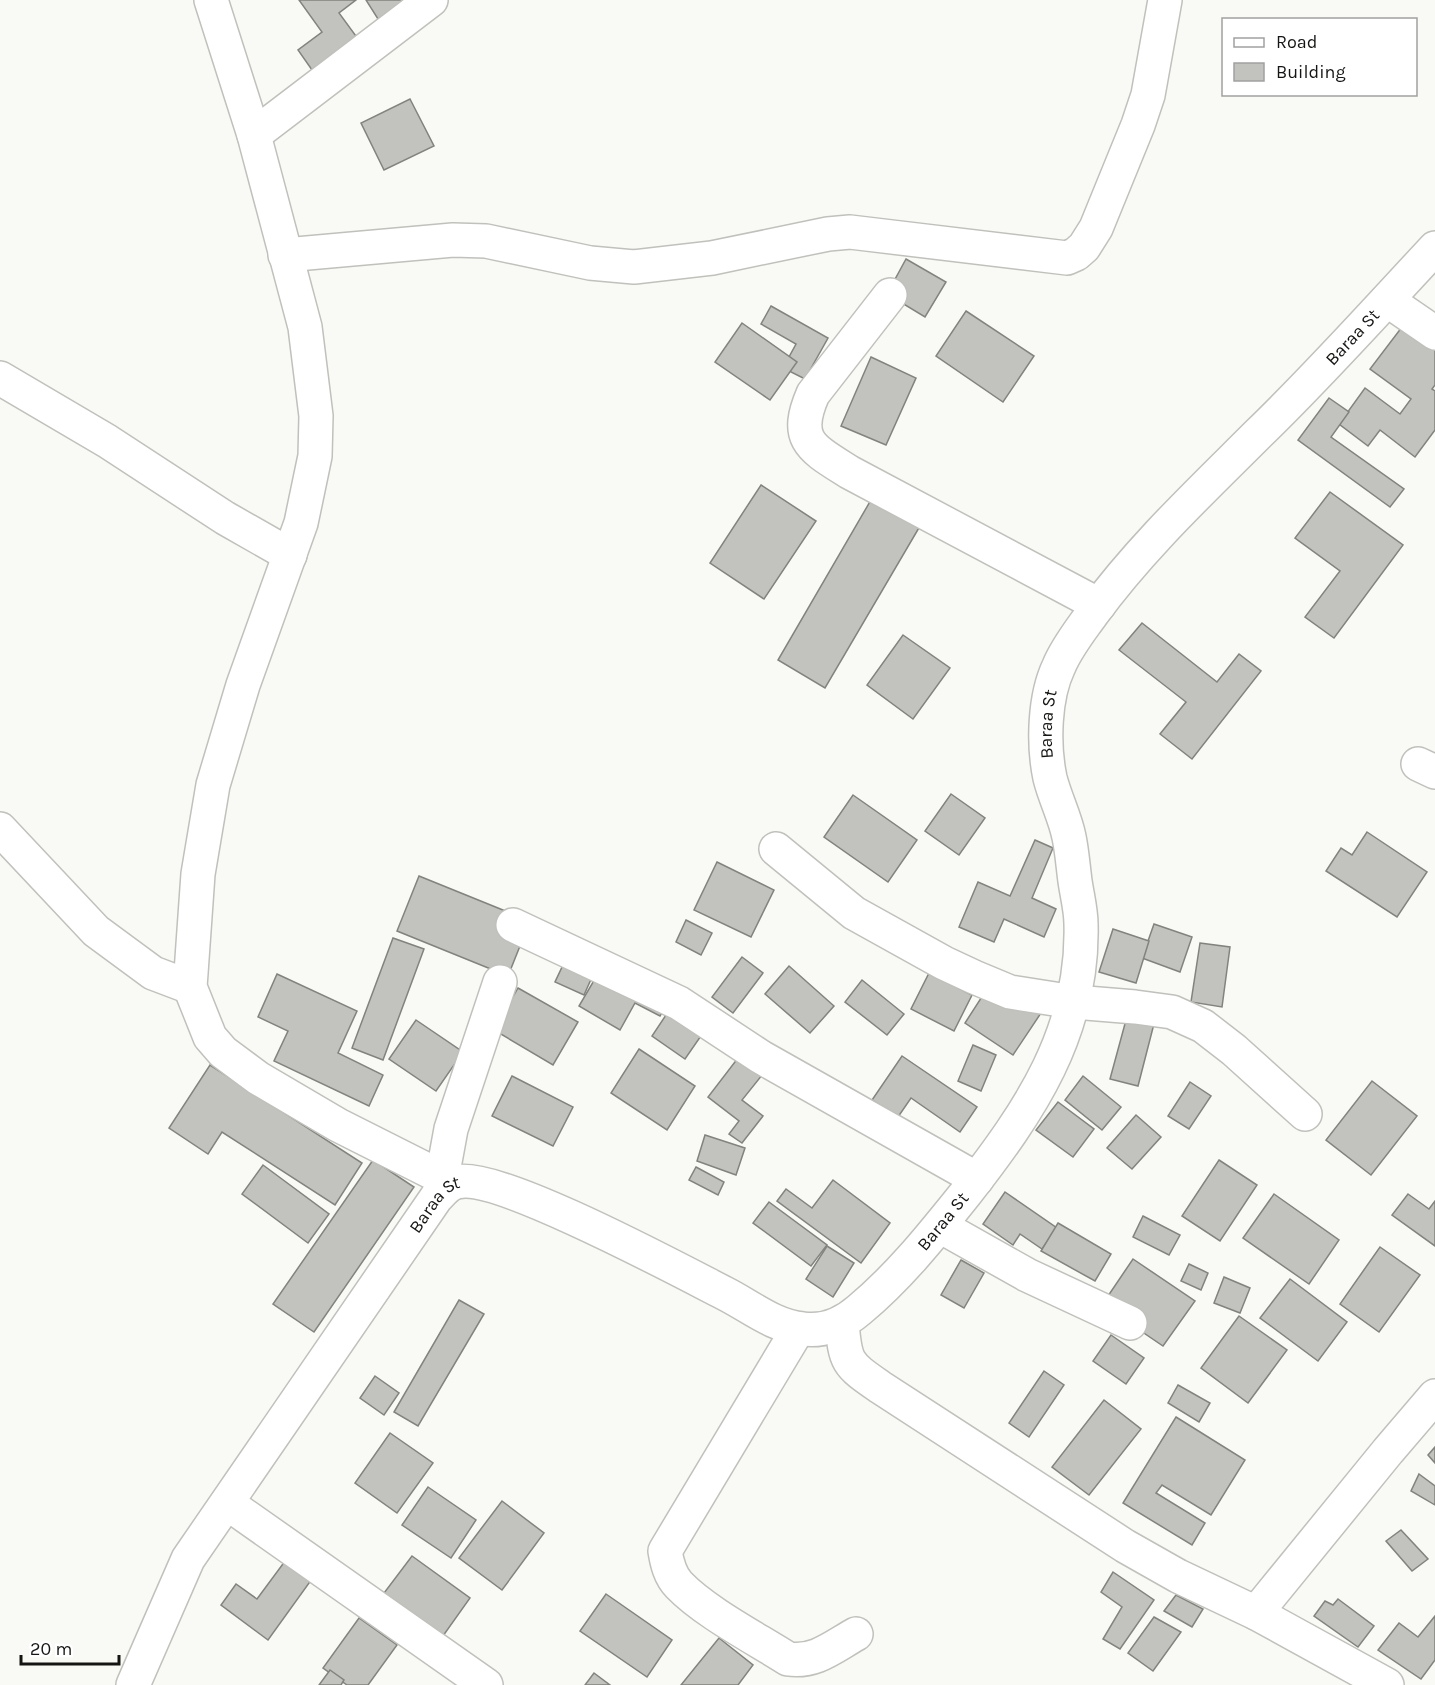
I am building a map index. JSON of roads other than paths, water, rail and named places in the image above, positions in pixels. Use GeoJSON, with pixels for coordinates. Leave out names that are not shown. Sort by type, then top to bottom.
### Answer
{"type":"FeatureCollection","features":[{"type":"Feature","properties":{"kind":"street"},"geometry":{"type":"LineString","coordinates":[[211,0],[254,135],[305,327],[316,416],[315,456],[301,523],[243,686],[213,785],[198,874],[190,987],[210,1037],[223,1052],[258,1078],[338,1125],[448,1180],[451,1129],[500,982]]}},
{"type":"Feature","properties":{"kind":"street"},"geometry":{"type":"LineString","coordinates":[[254,135],[431,0]]}},
{"type":"Feature","properties":{"kind":"street"},"geometry":{"type":"LineString","coordinates":[[285,255],[453,240],[486,241],[590,262],[634,267],[712,258],[828,234],[850,232],[1067,258],[1084,247],[1096,228],[1138,125],[1148,95],[1165,0]]}},
{"type":"Feature","properties":{"kind":"street","name":"Baraa St"},"geometry":{"type":"LineString","coordinates":[[133,1685],[188,1559],[448,1180],[483,1184],[517,1194],[576,1220],[729,1295],[774,1321],[798,1329],[818,1330],[842,1322],[857,1312],[895,1277],[940,1226],[1022,1117],[1047,1075],[1069,1021],[1079,962],[1081,921],[1069,836],[1050,775],[1046,722],[1049,696],[1057,668],[1075,638],[1119,579],[1188,502],[1263,429],[1435,248]]}},
{"type":"Feature","properties":{"kind":"street"},"geometry":{"type":"LineString","coordinates":[[890,294],[813,394],[807,408],[805,437],[826,458],[1099,605]]}},
{"type":"Feature","properties":{"kind":"street"},"geometry":{"type":"LineString","coordinates":[[1387,300],[1435,333]]}},
{"type":"Feature","properties":{"kind":"street"},"geometry":{"type":"LineString","coordinates":[[0,378],[107,441],[225,518],[290,555]]}},
{"type":"Feature","properties":{"kind":"street"},"geometry":{"type":"LineString","coordinates":[[0,829],[96,931],[129,957],[153,972],[190,987]]}},
{"type":"Feature","properties":{"kind":"street"},"geometry":{"type":"LineString","coordinates":[[776,849],[855,913],[944,963],[1010,992],[1074,1002],[1135,1006],[1172,1012],[1203,1026],[1234,1050],[1305,1114]]}},
{"type":"Feature","properties":{"kind":"street"},"geometry":{"type":"LineString","coordinates":[[513,925],[679,1003],[761,1057],[977,1179]]}},
{"type":"Feature","properties":{"kind":"street"},"geometry":{"type":"LineString","coordinates":[[940,1226],[1028,1275],[1130,1323]]}},
{"type":"Feature","properties":{"kind":"street"},"geometry":{"type":"LineString","coordinates":[[842,1322],[845,1355],[849,1363],[859,1372],[1125,1546],[1178,1576],[1256,1613],[1387,1685]]}},
{"type":"Feature","properties":{"kind":"street"},"geometry":{"type":"LineString","coordinates":[[798,1329],[665,1551],[667,1565],[677,1584],[706,1607],[788,1659],[799,1661],[814,1659],[856,1634]]}},
{"type":"Feature","properties":{"kind":"street"},"geometry":{"type":"LineString","coordinates":[[1256,1613],[1388,1450],[1435,1396]]}},
{"type":"Feature","properties":{"kind":"street"},"geometry":{"type":"LineString","coordinates":[[227,1503],[486,1685]]}}]}
